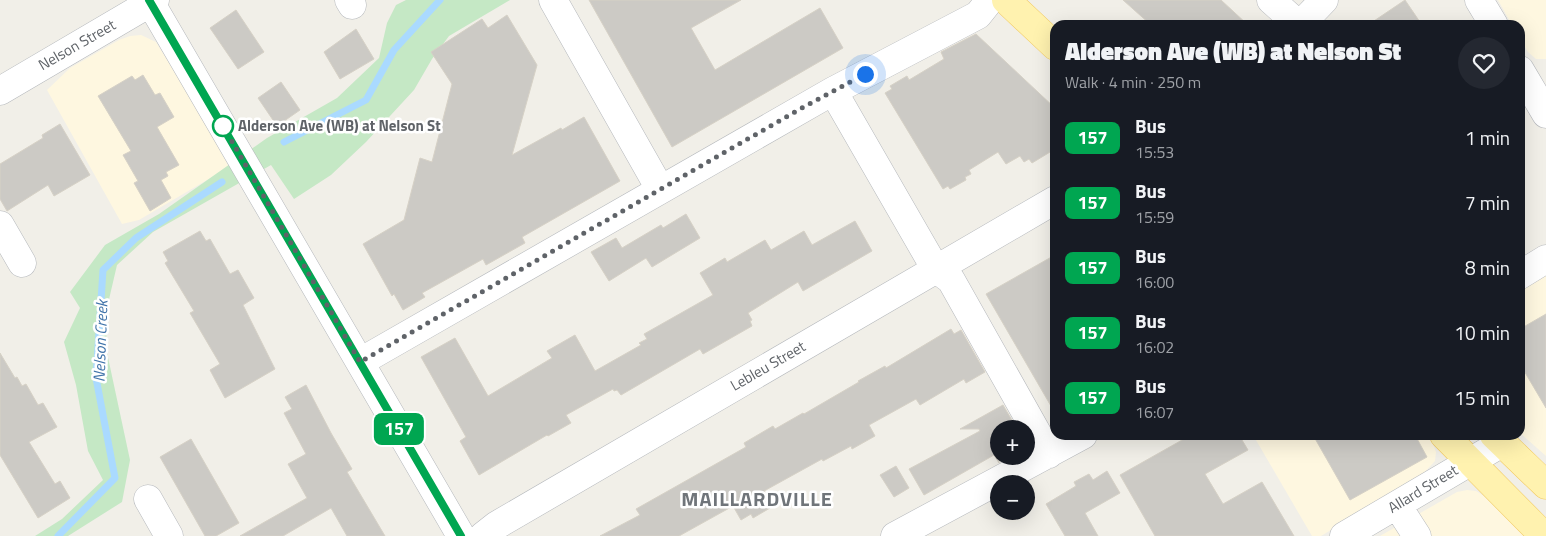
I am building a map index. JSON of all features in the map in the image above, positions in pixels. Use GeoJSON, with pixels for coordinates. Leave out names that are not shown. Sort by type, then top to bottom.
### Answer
{"type":"FeatureCollection","features":[{"type":"Feature","properties":{"kind":"main road"},"geometry":{"type":"LineString","coordinates":[[1006,0],[1050,41]]}},
{"type":"Feature","properties":{"kind":"main road"},"geometry":{"type":"LineString","coordinates":[[1449,440],[1544,536]]}},
{"type":"Feature","properties":{"kind":"main road"},"geometry":{"type":"LineString","coordinates":[[1499,440],[1546,485]]}},
{"type":"Feature","properties":{"kind":"street"},"geometry":{"type":"LineString","coordinates":[[553,0],[660,190]]}},
{"type":"Feature","properties":{"kind":"street"},"geometry":{"type":"LineString","coordinates":[[360,362],[832,91],[978,15],[990,0]]}},
{"type":"Feature","properties":{"kind":"street"},"geometry":{"type":"LineString","coordinates":[[1271,0],[1294,20]]}},
{"type":"Feature","properties":{"kind":"street"},"geometry":{"type":"LineString","coordinates":[[1305,20],[1324,0]]}},
{"type":"Feature","properties":{"kind":"street"},"geometry":{"type":"LineString","coordinates":[[1479,0],[1491,20]]}},
{"type":"Feature","properties":{"kind":"street"},"geometry":{"type":"LineString","coordinates":[[151,1],[461,536]]}},
{"type":"Feature","properties":{"kind":"street","name":"Nelson Street"},"geometry":{"type":"LineString","coordinates":[[0,91],[151,1]]}},
{"type":"Feature","properties":{"kind":"street"},"geometry":{"type":"LineString","coordinates":[[1532,77],[1546,114]]}},
{"type":"Feature","properties":{"kind":"street"},"geometry":{"type":"LineString","coordinates":[[832,91],[935,268],[950,280],[1049,454]]}},
{"type":"Feature","properties":{"kind":"street","name":"Lebleu Street"},"geometry":{"type":"LineString","coordinates":[[482,536],[497,525],[935,268],[1050,203]]}},
{"type":"Feature","properties":{"kind":"street"},"geometry":{"type":"LineString","coordinates":[[0,225],[22,264]]}},
{"type":"Feature","properties":{"kind":"street"},"geometry":{"type":"LineString","coordinates":[[1525,271],[1546,259]]}},
{"type":"Feature","properties":{"kind":"street"},"geometry":{"type":"LineString","coordinates":[[895,536],[1074,440]]}},
{"type":"Feature","properties":{"kind":"street","name":"Allard Street"},"geometry":{"type":"LineString","coordinates":[[1344,536],[1470,462],[1497,440]]}},
{"type":"Feature","properties":{"kind":"street"},"geometry":{"type":"LineString","coordinates":[[148,499],[169,536]]}},
{"type":"Feature","properties":{"kind":"street"},"geometry":{"type":"LineString","coordinates":[[1397,504],[1417,536]]}},
{"type":"Feature","properties":{"kind":"shaded area"},"geometry":{"type":"Polygon","coordinates":[[[1498,0],[1546,0],[1546,59],[1536,59],[1525,47],[1525,20],[1509,20],[1498,0]]]}},
{"type":"Feature","properties":{"kind":"shaded area"},"geometry":{"type":"Polygon","coordinates":[[[141,35],[156,42],[198,110],[229,167],[139,220],[122,224],[47,90],[70,68],[119,40],[141,35]]]}},
{"type":"Feature","properties":{"kind":"shaded area"},"geometry":{"type":"Polygon","coordinates":[[[1546,274],[1546,456],[1525,437],[1525,287],[1546,274]]]}},
{"type":"Feature","properties":{"kind":"shaded area"},"geometry":{"type":"Polygon","coordinates":[[[1256,440],[1432,441],[1436,452],[1435,461],[1421,476],[1321,536],[1312,536],[1256,440]]]}},
{"type":"Feature","properties":{"kind":"shaded area"},"geometry":{"type":"Polygon","coordinates":[[[1476,491],[1484,496],[1526,536],[1380,536],[1457,492],[1476,491]]]}},
{"type":"Feature","properties":{"kind":"green space"},"geometry":{"type":"Polygon","coordinates":[[[406,0],[510,0],[449,36],[432,59],[414,90],[366,142],[331,175],[294,199],[271,165],[153,232],[117,265],[107,308],[106,348],[130,460],[122,502],[68,536],[35,536],[62,519],[103,480],[88,451],[76,385],[64,342],[80,308],[70,292],[105,245],[159,214],[267,138],[337,98],[379,58],[387,23],[396,5],[406,0]]]}},
{"type":"Feature","properties":{"kind":"building"},"geometry":{"type":"Polygon","coordinates":[[[589,0],[741,0],[691,28],[715,70],[820,8],[843,48],[672,147],[589,0]]]}},
{"type":"Feature","properties":{"kind":"building"},"geometry":{"type":"Polygon","coordinates":[[[1123,0],[1221,0],[1243,20],[1145,20],[1123,0]]]}},
{"type":"Feature","properties":{"kind":"building"},"geometry":{"type":"Polygon","coordinates":[[[1405,0],[1419,20],[1375,20],[1405,0]]]}},
{"type":"Feature","properties":{"kind":"building"},"geometry":{"type":"Polygon","coordinates":[[[236,10],[264,52],[238,69],[210,28],[236,10]]]}},
{"type":"Feature","properties":{"kind":"building"},"geometry":{"type":"Polygon","coordinates":[[[507,15],[537,65],[512,155],[584,117],[620,181],[522,237],[525,243],[486,265],[483,259],[422,293],[425,297],[403,310],[394,294],[392,296],[363,244],[404,220],[420,158],[432,162],[452,84],[431,52],[482,19],[488,28],[507,15]]]}},
{"type":"Feature","properties":{"kind":"building"},"geometry":{"type":"Polygon","coordinates":[[[356,29],[374,59],[340,79],[324,52],[356,29]]]}},
{"type":"Feature","properties":{"kind":"building"},"geometry":{"type":"Polygon","coordinates":[[[976,34],[1050,103],[1050,152],[1032,163],[1029,159],[1024,162],[1020,156],[1006,164],[998,152],[969,170],[971,174],[965,177],[966,180],[950,189],[948,186],[943,189],[885,93],[892,89],[890,86],[907,76],[909,80],[944,59],[941,52],[976,34]]]}},
{"type":"Feature","properties":{"kind":"building"},"geometry":{"type":"Polygon","coordinates":[[[143,75],[155,95],[160,93],[174,117],[157,127],[179,165],[166,172],[168,176],[161,180],[171,198],[150,211],[134,183],[138,181],[123,155],[131,151],[98,96],[132,76],[135,80],[143,75]]]}},
{"type":"Feature","properties":{"kind":"building"},"geometry":{"type":"Polygon","coordinates":[[[281,82],[300,110],[277,126],[258,98],[281,82]]]}},
{"type":"Feature","properties":{"kind":"building"},"geometry":{"type":"Polygon","coordinates":[[[60,124],[90,175],[54,196],[48,185],[7,211],[0,199],[0,164],[43,138],[42,135],[60,124]]]}},
{"type":"Feature","properties":{"kind":"building"},"geometry":{"type":"Polygon","coordinates":[[[686,214],[700,238],[652,267],[646,258],[609,281],[591,252],[616,238],[622,248],[661,225],[663,228],[686,214]]]}},
{"type":"Feature","properties":{"kind":"building"},"geometry":{"type":"Polygon","coordinates":[[[855,221],[872,251],[803,291],[798,282],[748,313],[752,320],[750,321],[752,326],[703,354],[700,349],[621,395],[617,390],[614,391],[613,389],[566,415],[571,423],[479,475],[460,441],[466,437],[421,357],[455,338],[488,396],[552,358],[547,351],[575,335],[595,371],[641,345],[639,343],[647,339],[644,334],[713,295],[700,273],[725,258],[727,262],[765,240],[771,250],[804,231],[812,245],[855,221]]]}},
{"type":"Feature","properties":{"kind":"building"},"geometry":{"type":"Polygon","coordinates":[[[200,231],[206,241],[210,239],[230,274],[238,270],[254,298],[243,305],[275,369],[225,398],[210,370],[220,364],[190,313],[194,311],[165,263],[168,261],[163,252],[200,231]]]}},
{"type":"Feature","properties":{"kind":"building"},"geometry":{"type":"Polygon","coordinates":[[[1050,258],[1050,404],[986,294],[1050,258]]]}},
{"type":"Feature","properties":{"kind":"building"},"geometry":{"type":"Polygon","coordinates":[[[1546,314],[1546,408],[1525,372],[1525,326],[1546,314]]]}},
{"type":"Feature","properties":{"kind":"building"},"geometry":{"type":"Polygon","coordinates":[[[951,329],[954,334],[961,330],[985,372],[966,383],[964,379],[920,405],[916,399],[869,425],[875,436],[852,449],[851,446],[823,461],[822,459],[764,491],[771,503],[767,505],[770,508],[753,518],[751,514],[741,520],[733,506],[679,536],[600,536],[640,515],[636,509],[746,447],[744,443],[773,426],[775,429],[804,414],[858,381],[885,366],[886,368],[951,329]]]}},
{"type":"Feature","properties":{"kind":"building"},"geometry":{"type":"Polygon","coordinates":[[[0,353],[15,378],[17,377],[22,386],[26,384],[38,405],[43,403],[57,427],[29,442],[55,484],[60,481],[70,498],[38,518],[0,455],[0,353]]]}},
{"type":"Feature","properties":{"kind":"building"},"geometry":{"type":"Polygon","coordinates":[[[306,385],[352,469],[347,472],[385,536],[347,536],[331,508],[283,536],[240,536],[307,498],[288,464],[306,454],[284,413],[292,409],[285,397],[306,385]]]}},
{"type":"Feature","properties":{"kind":"building"},"geometry":{"type":"Polygon","coordinates":[[[1003,405],[1012,420],[990,420],[990,457],[924,495],[909,469],[980,431],[979,429],[960,429],[1003,405]]]}},
{"type":"Feature","properties":{"kind":"building"},"geometry":{"type":"Polygon","coordinates":[[[191,439],[239,523],[216,536],[205,536],[160,457],[191,439]]]}},
{"type":"Feature","properties":{"kind":"building"},"geometry":{"type":"Polygon","coordinates":[[[1182,440],[1242,440],[1248,450],[1205,474],[1223,504],[1262,482],[1294,536],[1155,536],[1120,475],[1182,440]]]}},
{"type":"Feature","properties":{"kind":"building"},"geometry":{"type":"Polygon","coordinates":[[[1316,440],[1418,440],[1427,457],[1350,500],[1316,440]]]}},
{"type":"Feature","properties":{"kind":"building"},"geometry":{"type":"Polygon","coordinates":[[[896,466],[909,488],[894,497],[880,475],[896,466]]]}},
{"type":"Feature","properties":{"kind":"building"},"geometry":{"type":"Polygon","coordinates":[[[1107,471],[1120,493],[1085,513],[1098,536],[1065,536],[1046,504],[1076,486],[1074,482],[1089,474],[1093,480],[1107,471]]]}},
{"type":"Feature","properties":{"kind":"waterway","name":"Nelson Creek"},"geometry":{"type":"LineString","coordinates":[[284,142],[366,100],[394,50],[440,0]]}},
{"type":"Feature","properties":{"kind":"waterway","name":"Nelson Creek"},"geometry":{"type":"LineString","coordinates":[[58,536],[115,478],[96,378],[103,270],[136,238],[222,182]]}},
{"type":"Feature","properties":{"kind":"bus line","name":"157"},"geometry":{"type":"LineString","coordinates":[[149,0],[461,536]]}},
{"type":"Feature","properties":{"kind":"place","name":"Alderson Ave (WB) at Nelson St"},"geometry":{"type":"Point","coordinates":[223,126]}},
{"type":"Feature","properties":{"kind":"district","name":"MAILLARDVILLE"},"geometry":{"type":"Point","coordinates":[757,499]}},
{"type":"Feature","properties":{"kind":"route"},"geometry":{"type":"LineString","coordinates":[[223,126],[360,362],[800,109],[865,74]]}}]}
